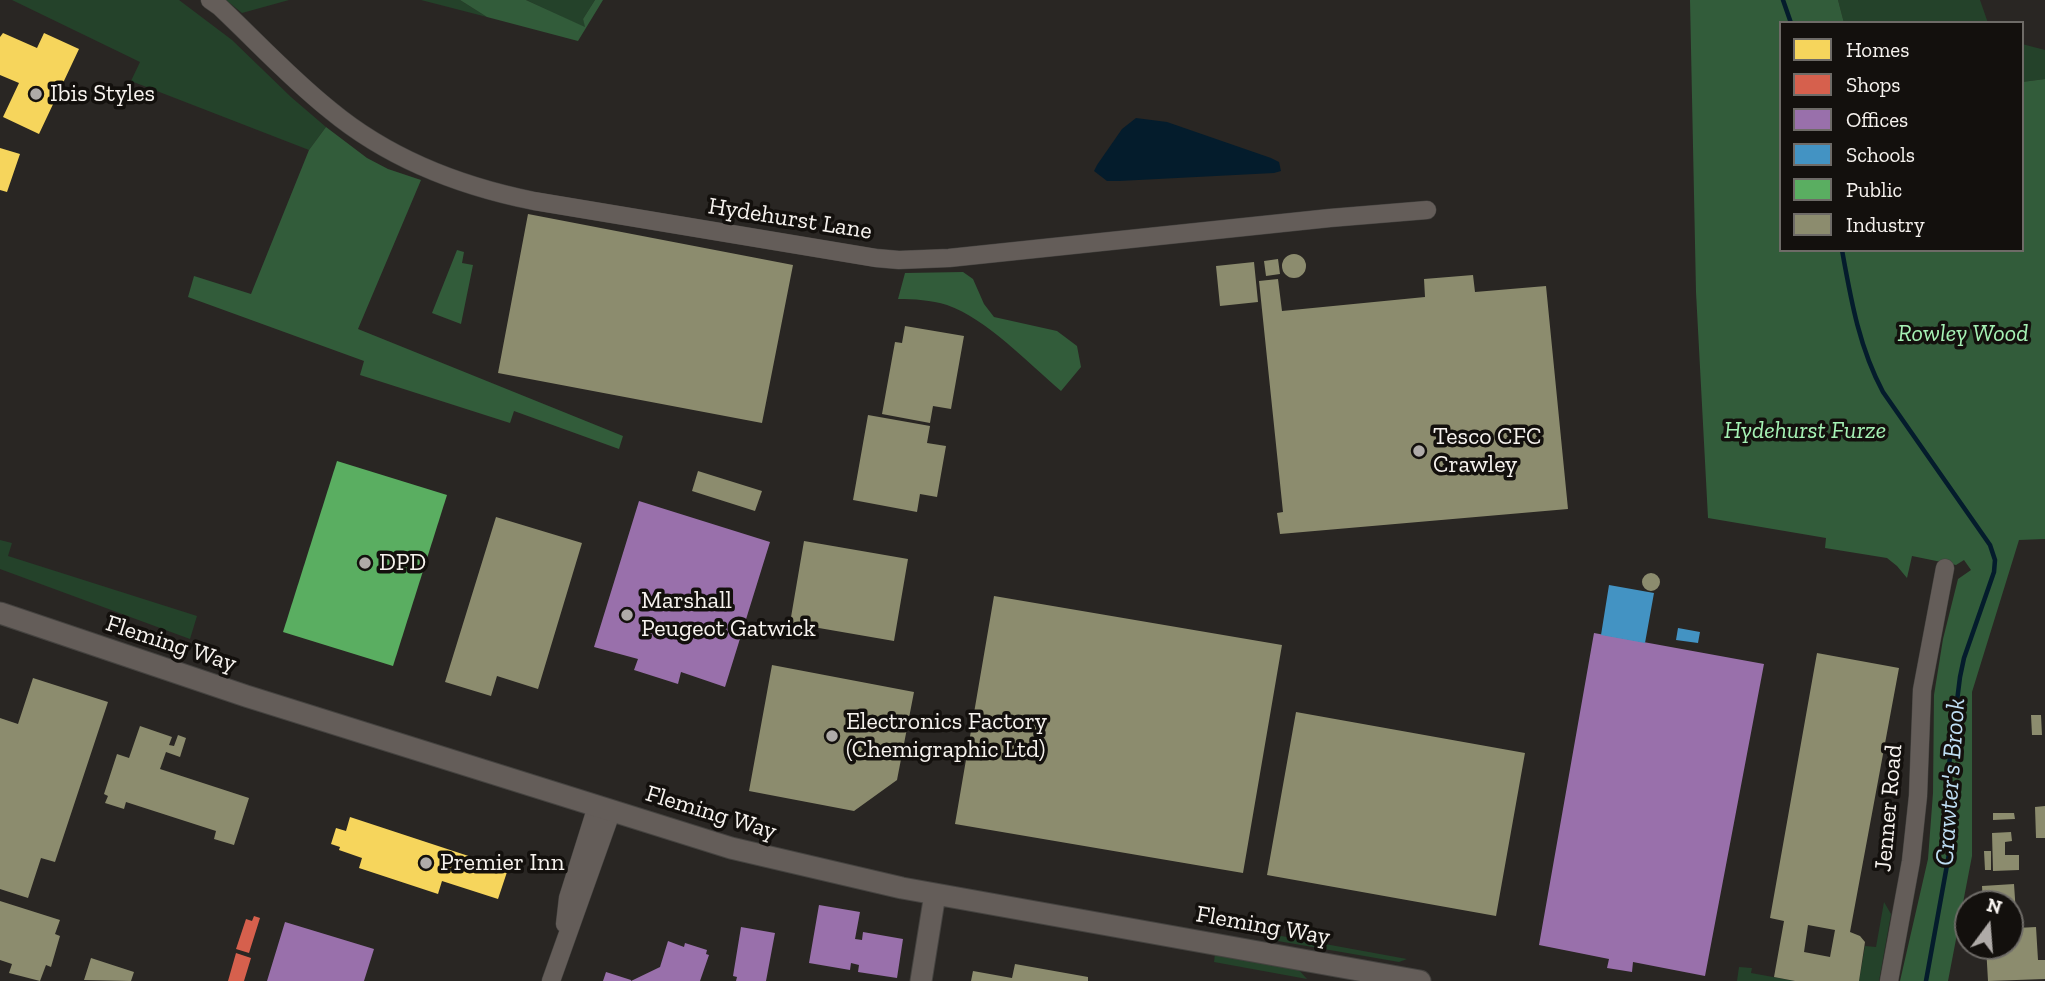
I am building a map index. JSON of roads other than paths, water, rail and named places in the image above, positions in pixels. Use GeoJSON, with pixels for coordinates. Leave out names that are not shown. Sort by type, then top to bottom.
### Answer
{"type":"FeatureCollection","features":[{"type":"Feature","properties":{"kind":"street","name":"Hydehurst Lane"},"geometry":{"type":"LineString","coordinates":[[210,0],[328,109],[376,143],[439,174],[498,194],[828,252],[899,260],[949,258],[1427,210]]}},
{"type":"Feature","properties":{"kind":"street","name":"Jenner Road"},"geometry":{"type":"LineString","coordinates":[[1889,981],[1911,861],[1918,796],[1922,690],[1945,568]]}},
{"type":"Feature","properties":{"kind":"street","name":"Fleming Way"},"geometry":{"type":"LineString","coordinates":[[3,615],[246,696],[777,860],[935,894],[1420,981]]}},
{"type":"Feature","properties":{"kind":"street"},"geometry":{"type":"LineString","coordinates":[[551,981],[562,945],[568,898],[605,808]]}},
{"type":"Feature","properties":{"kind":"street"},"geometry":{"type":"LineString","coordinates":[[921,981],[935,894]]}},
{"type":"Feature","properties":{"kind":"water"},"geometry":{"type":"Polygon","coordinates":[[[1136,118],[1167,122],[1271,158],[1279,162],[1281,171],[1107,181],[1094,171],[1122,129],[1136,118]]]}},
{"type":"Feature","properties":{"kind":"waterway","name":"Crawter's Brook"},"geometry":{"type":"LineString","coordinates":[[1783,0],[1790,21]]}},
{"type":"Feature","properties":{"kind":"waterway","name":"Crawter's Brook"},"geometry":{"type":"LineString","coordinates":[[1842,252],[1862,340],[1883,392],[1990,545],[1995,560],[1994,572],[1960,677],[1949,765],[1951,843],[1926,981]]}},
{"type":"Feature","properties":{"kind":"place","name":"Ibis Styles"},"geometry":{"type":"Point","coordinates":[36,94]}},
{"type":"Feature","properties":{"kind":"place","name":"Tesco CFC Crawley"},"geometry":{"type":"Point","coordinates":[1419,451]}},
{"type":"Feature","properties":{"kind":"place","name":"DPD"},"geometry":{"type":"Point","coordinates":[365,563]}},
{"type":"Feature","properties":{"kind":"place","name":"Marshall Peugeot Gatwick"},"geometry":{"type":"Point","coordinates":[627,615]}},
{"type":"Feature","properties":{"kind":"place","name":"Electronics Factory (Chemigraphic Ltd)"},"geometry":{"type":"Point","coordinates":[832,736]}},
{"type":"Feature","properties":{"kind":"place","name":"Premier Inn"},"geometry":{"type":"Point","coordinates":[426,863]}},
{"type":"Feature","properties":{"kind":"park label","name":"Rowley Wood"},"geometry":{"type":"Point","coordinates":[1963,334]}},
{"type":"Feature","properties":{"kind":"park label","name":"Hydehurst Furze"},"geometry":{"type":"Point","coordinates":[1805,431]}}]}
